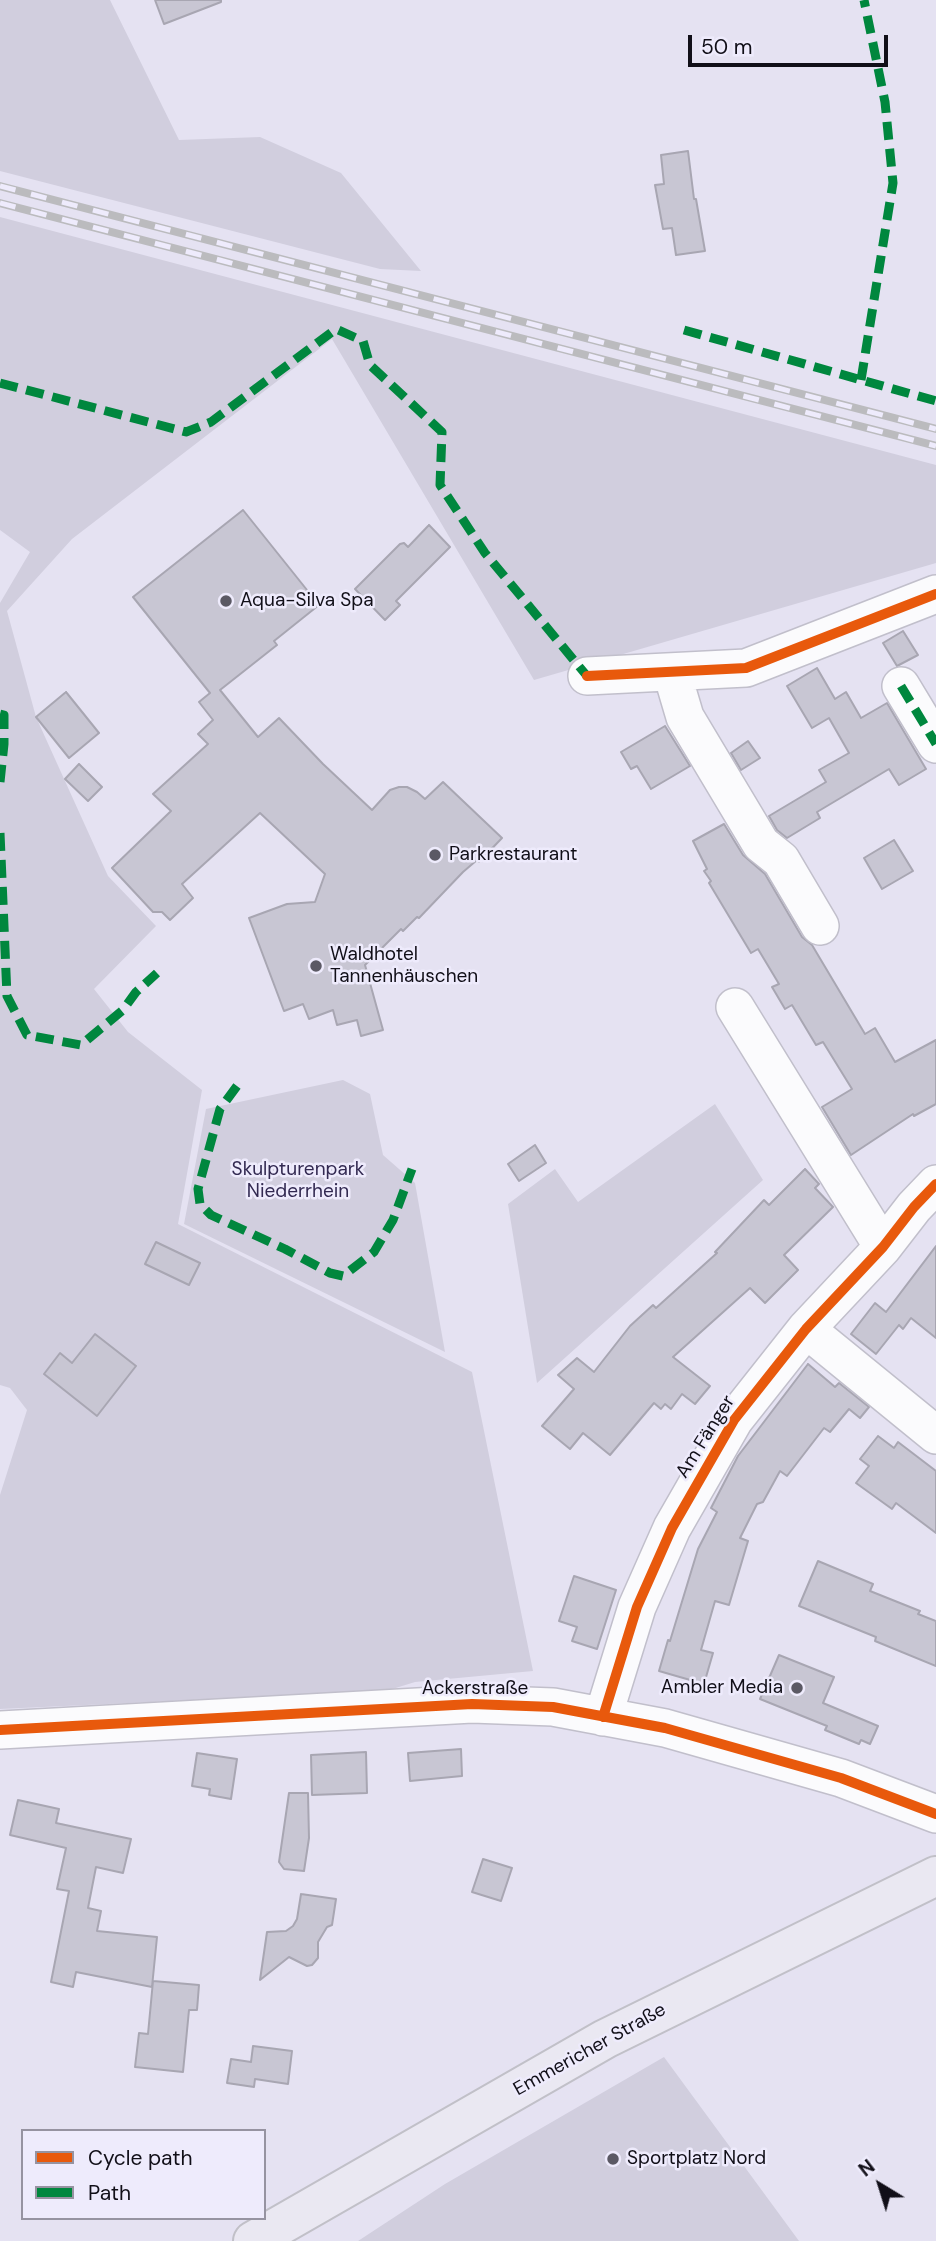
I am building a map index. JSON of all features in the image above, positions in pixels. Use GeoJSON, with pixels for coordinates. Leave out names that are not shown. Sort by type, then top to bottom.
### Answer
{"type":"FeatureCollection","features":[{"type":"Feature","properties":{"kind":"main road","name":"Emmericher Straße"},"geometry":{"type":"LineString","coordinates":[[253,2241],[605,2039],[936,1877]]}},
{"type":"Feature","properties":{"kind":"street"},"geometry":{"type":"LineString","coordinates":[[587,676],[672,674],[747,668],[936,594]]}},
{"type":"Feature","properties":{"kind":"street"},"geometry":{"type":"LineString","coordinates":[[672,674],[685,717],[761,844],[781,860],[820,926]]}},
{"type":"Feature","properties":{"kind":"street"},"geometry":{"type":"LineString","coordinates":[[901,686],[936,744]]}},
{"type":"Feature","properties":{"kind":"street"},"geometry":{"type":"LineString","coordinates":[[736,1007],[883,1247]]}},
{"type":"Feature","properties":{"kind":"street","name":"Am Fänger"},"geometry":{"type":"LineString","coordinates":[[603,1717],[637,1607],[672,1528],[734,1420],[806,1329],[883,1247],[936,1184]]}},
{"type":"Feature","properties":{"kind":"street"},"geometry":{"type":"LineString","coordinates":[[806,1329],[936,1435]]}},
{"type":"Feature","properties":{"kind":"street","name":"Ackerstraße"},"geometry":{"type":"LineString","coordinates":[[0,1730],[472,1704],[553,1707],[665,1728],[841,1778],[932,1808]]}},
{"type":"Feature","properties":{"kind":"green space"},"geometry":{"type":"Polygon","coordinates":[[[0,0],[110,0],[179,140],[260,137],[341,173],[421,271],[380,269],[0,171],[0,0]]]}},
{"type":"Feature","properties":{"kind":"green space"},"geometry":{"type":"Polygon","coordinates":[[[0,217],[936,465],[936,563],[534,680],[332,339],[72,539],[7,611],[36,717],[108,876],[156,926],[94,989],[128,1032],[202,1090],[178,1224],[472,1372],[533,1671],[415,1682],[386,1691],[0,1709],[0,1495],[27,1410],[10,1388],[0,1385],[0,603],[30,552],[0,530],[0,217]]]}},
{"type":"Feature","properties":{"kind":"green space","name":"Skulpturenpark Niederrhein"},"geometry":{"type":"Polygon","coordinates":[[[343,1080],[370,1094],[383,1155],[415,1183],[445,1352],[184,1224],[206,1109],[343,1080]]]}},
{"type":"Feature","properties":{"kind":"green space"},"geometry":{"type":"Polygon","coordinates":[[[715,1104],[763,1180],[537,1383],[508,1204],[555,1169],[578,1202],[715,1104]]]}},
{"type":"Feature","properties":{"kind":"green space","name":"Sportplatz Nord"},"geometry":{"type":"Polygon","coordinates":[[[664,2057],[799,2241],[358,2241],[445,2184],[664,2057]]]}},
{"type":"Feature","properties":{"kind":"building"},"geometry":{"type":"Polygon","coordinates":[[[155,0],[221,0],[221,2],[164,24],[155,0]]]}},
{"type":"Feature","properties":{"kind":"building"},"geometry":{"type":"Polygon","coordinates":[[[688,151],[694,199],[705,251],[676,255],[672,228],[663,229],[655,185],[664,184],[661,155],[688,151]]]}},
{"type":"Feature","properties":{"kind":"building"},"geometry":{"type":"Polygon","coordinates":[[[243,510],[319,605],[274,641],[277,645],[220,690],[258,737],[279,718],[372,810],[390,790],[407,787],[425,799],[443,782],[502,838],[479,862],[477,860],[463,872],[419,918],[403,931],[401,929],[365,965],[383,1030],[361,1036],[357,1020],[337,1025],[333,1010],[309,1019],[303,1004],[284,1011],[249,918],[287,904],[315,902],[325,874],[260,813],[182,884],[193,898],[170,920],[162,912],[153,912],[112,868],[171,811],[153,794],[208,744],[198,734],[213,720],[199,702],[210,693],[133,597],[243,510]]]}},
{"type":"Feature","properties":{"kind":"building"},"geometry":{"type":"Polygon","coordinates":[[[429,525],[450,547],[396,601],[400,605],[385,620],[355,589],[400,544],[404,543],[408,547],[429,525]]]}},
{"type":"Feature","properties":{"kind":"building"},"geometry":{"type":"Polygon","coordinates":[[[903,631],[918,655],[897,666],[883,643],[903,631]]]}},
{"type":"Feature","properties":{"kind":"building"},"geometry":{"type":"Polygon","coordinates":[[[817,668],[835,699],[846,692],[861,718],[887,703],[926,769],[899,785],[889,769],[817,812],[820,818],[787,838],[777,830],[769,816],[826,782],[819,770],[849,753],[829,718],[812,728],[787,686],[817,668]]]}},
{"type":"Feature","properties":{"kind":"building"},"geometry":{"type":"Polygon","coordinates":[[[66,692],[99,733],[69,758],[36,717],[66,692]]]}},
{"type":"Feature","properties":{"kind":"building"},"geometry":{"type":"Polygon","coordinates":[[[665,726],[690,766],[651,789],[637,766],[631,769],[621,752],[665,726]]]}},
{"type":"Feature","properties":{"kind":"building"},"geometry":{"type":"Polygon","coordinates":[[[748,741],[760,758],[741,770],[731,753],[748,741]]]}},
{"type":"Feature","properties":{"kind":"building"},"geometry":{"type":"Polygon","coordinates":[[[79,764],[102,787],[88,801],[65,779],[79,764]]]}},
{"type":"Feature","properties":{"kind":"building"},"geometry":{"type":"Polygon","coordinates":[[[724,824],[743,855],[765,874],[802,937],[812,945],[865,1034],[875,1028],[895,1062],[936,1040],[936,1104],[914,1116],[913,1114],[851,1155],[822,1107],[852,1089],[823,1042],[816,1045],[792,1005],[785,1009],[772,987],[779,984],[758,949],[751,953],[704,871],[707,869],[693,841],[724,824]]]}},
{"type":"Feature","properties":{"kind":"building"},"geometry":{"type":"Polygon","coordinates":[[[894,840],[913,871],[882,889],[864,858],[894,840]]]}},
{"type":"Feature","properties":{"kind":"building"},"geometry":{"type":"Polygon","coordinates":[[[535,1145],[546,1163],[519,1181],[508,1164],[535,1145]]]}},
{"type":"Feature","properties":{"kind":"building"},"geometry":{"type":"Polygon","coordinates":[[[805,1169],[819,1184],[815,1188],[833,1207],[784,1255],[798,1270],[765,1303],[750,1288],[673,1357],[710,1386],[695,1404],[682,1394],[671,1409],[665,1404],[661,1409],[654,1403],[610,1455],[583,1433],[570,1449],[542,1426],[574,1389],[558,1375],[577,1358],[594,1372],[630,1326],[653,1305],[656,1308],[717,1253],[715,1252],[764,1200],[769,1205],[805,1169]]]}},
{"type":"Feature","properties":{"kind":"building"},"geometry":{"type":"Polygon","coordinates":[[[156,1242],[200,1263],[189,1285],[145,1264],[156,1242]]]}},
{"type":"Feature","properties":{"kind":"building"},"geometry":{"type":"Polygon","coordinates":[[[936,1246],[936,1338],[911,1318],[903,1329],[899,1325],[876,1354],[851,1334],[875,1303],[886,1312],[936,1246]]]}},
{"type":"Feature","properties":{"kind":"building"},"geometry":{"type":"Polygon","coordinates":[[[95,1334],[136,1366],[97,1416],[44,1374],[60,1353],[72,1363],[95,1334]]]}},
{"type":"Feature","properties":{"kind":"building"},"geometry":{"type":"Polygon","coordinates":[[[808,1364],[835,1387],[839,1383],[869,1407],[860,1418],[849,1409],[830,1432],[824,1428],[787,1476],[780,1471],[763,1502],[757,1504],[740,1538],[748,1541],[729,1605],[715,1601],[701,1650],[713,1653],[704,1684],[659,1671],[698,1549],[717,1512],[711,1508],[738,1456],[808,1364]]]}},
{"type":"Feature","properties":{"kind":"building"},"geometry":{"type":"Polygon","coordinates":[[[878,1436],[894,1448],[898,1442],[936,1471],[936,1533],[896,1503],[892,1509],[856,1483],[869,1466],[860,1459],[878,1436]]]}},
{"type":"Feature","properties":{"kind":"building"},"geometry":{"type":"Polygon","coordinates":[[[818,1561],[873,1584],[870,1591],[920,1611],[918,1614],[936,1621],[936,1666],[875,1641],[876,1637],[799,1606],[818,1561]]]}},
{"type":"Feature","properties":{"kind":"building"},"geometry":{"type":"Polygon","coordinates":[[[574,1576],[616,1590],[597,1649],[572,1641],[577,1627],[559,1621],[574,1576]]]}},
{"type":"Feature","properties":{"kind":"building","name":"Ambler Media"},"geometry":{"type":"Polygon","coordinates":[[[779,1655],[834,1677],[823,1703],[878,1726],[870,1744],[861,1740],[859,1744],[825,1730],[827,1726],[760,1699],[779,1655]]]}},
{"type":"Feature","properties":{"kind":"building"},"geometry":{"type":"Polygon","coordinates":[[[461,1749],[462,1776],[410,1781],[408,1753],[461,1749]]]}},
{"type":"Feature","properties":{"kind":"building"},"geometry":{"type":"Polygon","coordinates":[[[366,1752],[367,1793],[312,1795],[311,1755],[366,1752]]]}},
{"type":"Feature","properties":{"kind":"building"},"geometry":{"type":"Polygon","coordinates":[[[197,1753],[237,1759],[231,1799],[209,1795],[210,1789],[192,1786],[197,1753]]]}},
{"type":"Feature","properties":{"kind":"building"},"geometry":{"type":"Polygon","coordinates":[[[289,1793],[308,1793],[309,1838],[304,1871],[284,1869],[279,1862],[289,1793]]]}},
{"type":"Feature","properties":{"kind":"building"},"geometry":{"type":"Polygon","coordinates":[[[18,1800],[59,1809],[56,1823],[131,1839],[123,1873],[96,1867],[88,1908],[101,1911],[97,1931],[157,1937],[152,1987],[76,1972],[73,1987],[51,1982],[69,1891],[57,1889],[66,1848],[10,1835],[18,1800]]]}},
{"type":"Feature","properties":{"kind":"building"},"geometry":{"type":"Polygon","coordinates":[[[483,1859],[512,1868],[501,1901],[472,1892],[483,1859]]]}},
{"type":"Feature","properties":{"kind":"building"},"geometry":{"type":"Polygon","coordinates":[[[301,1894],[336,1899],[332,1925],[327,1927],[318,1942],[318,1958],[312,1965],[307,1966],[289,1957],[260,1980],[267,1932],[286,1931],[293,1926],[297,1919],[301,1894]]]}},
{"type":"Feature","properties":{"kind":"building"},"geometry":{"type":"Polygon","coordinates":[[[153,1981],[199,1985],[197,2010],[189,2010],[183,2072],[135,2067],[139,2033],[148,2034],[153,1981]]]}},
{"type":"Feature","properties":{"kind":"building"},"geometry":{"type":"Polygon","coordinates":[[[253,2046],[292,2051],[288,2084],[255,2079],[254,2087],[227,2083],[231,2059],[251,2062],[253,2046]]]}},
{"type":"Feature","properties":{"kind":"railway"},"geometry":{"type":"LineString","coordinates":[[0,186],[936,429]]}},
{"type":"Feature","properties":{"kind":"railway"},"geometry":{"type":"LineString","coordinates":[[0,203],[936,446]]}},
{"type":"Feature","properties":{"kind":"marked path"},"geometry":{"type":"LineString","coordinates":[[861,380],[893,183],[885,102],[864,0]]}},
{"type":"Feature","properties":{"kind":"marked path"},"geometry":{"type":"LineString","coordinates":[[0,383],[186,432],[211,422],[336,329],[363,341],[370,365],[442,432],[440,485],[485,553],[587,676]]}},
{"type":"Feature","properties":{"kind":"marked path"},"geometry":{"type":"LineString","coordinates":[[684,330],[936,401]]}},
{"type":"Feature","properties":{"kind":"marked path"},"geometry":{"type":"LineString","coordinates":[[901,686],[936,744]]}},
{"type":"Feature","properties":{"kind":"marked path"},"geometry":{"type":"LineString","coordinates":[[0,714],[4,715],[0,782]]}},
{"type":"Feature","properties":{"kind":"marked path"},"geometry":{"type":"LineString","coordinates":[[0,833],[7,996],[27,1035],[81,1045],[123,1010],[136,992],[157,973]]}},
{"type":"Feature","properties":{"kind":"marked path"},"geometry":{"type":"LineString","coordinates":[[237,1086],[220,1109],[198,1189],[200,1204],[211,1215],[330,1273],[343,1276],[374,1252],[393,1220],[412,1169]]}},
{"type":"Feature","properties":{"kind":"cycle path"},"geometry":{"type":"LineString","coordinates":[[587,676],[746,668],[936,594]]}},
{"type":"Feature","properties":{"kind":"cycle path"},"geometry":{"type":"LineString","coordinates":[[603,1717],[637,1607],[672,1528],[734,1420],[806,1329],[883,1247],[936,1184]]}},
{"type":"Feature","properties":{"kind":"cycle path"},"geometry":{"type":"LineString","coordinates":[[0,1730],[472,1704],[553,1707],[665,1728],[841,1778],[936,1814]]}},
{"type":"Feature","properties":{"kind":"place","name":"Aqua-Silva Spa"},"geometry":{"type":"Point","coordinates":[226,601]}},
{"type":"Feature","properties":{"kind":"place","name":"Parkrestaurant"},"geometry":{"type":"Point","coordinates":[435,855]}},
{"type":"Feature","properties":{"kind":"place","name":"Waldhotel Tannenhäuschen"},"geometry":{"type":"Point","coordinates":[316,966]}},
{"type":"Feature","properties":{"kind":"place","name":"Ambler Media"},"geometry":{"type":"Point","coordinates":[797,1688]}},
{"type":"Feature","properties":{"kind":"place","name":"Sportplatz Nord"},"geometry":{"type":"Point","coordinates":[613,2159]}}]}
